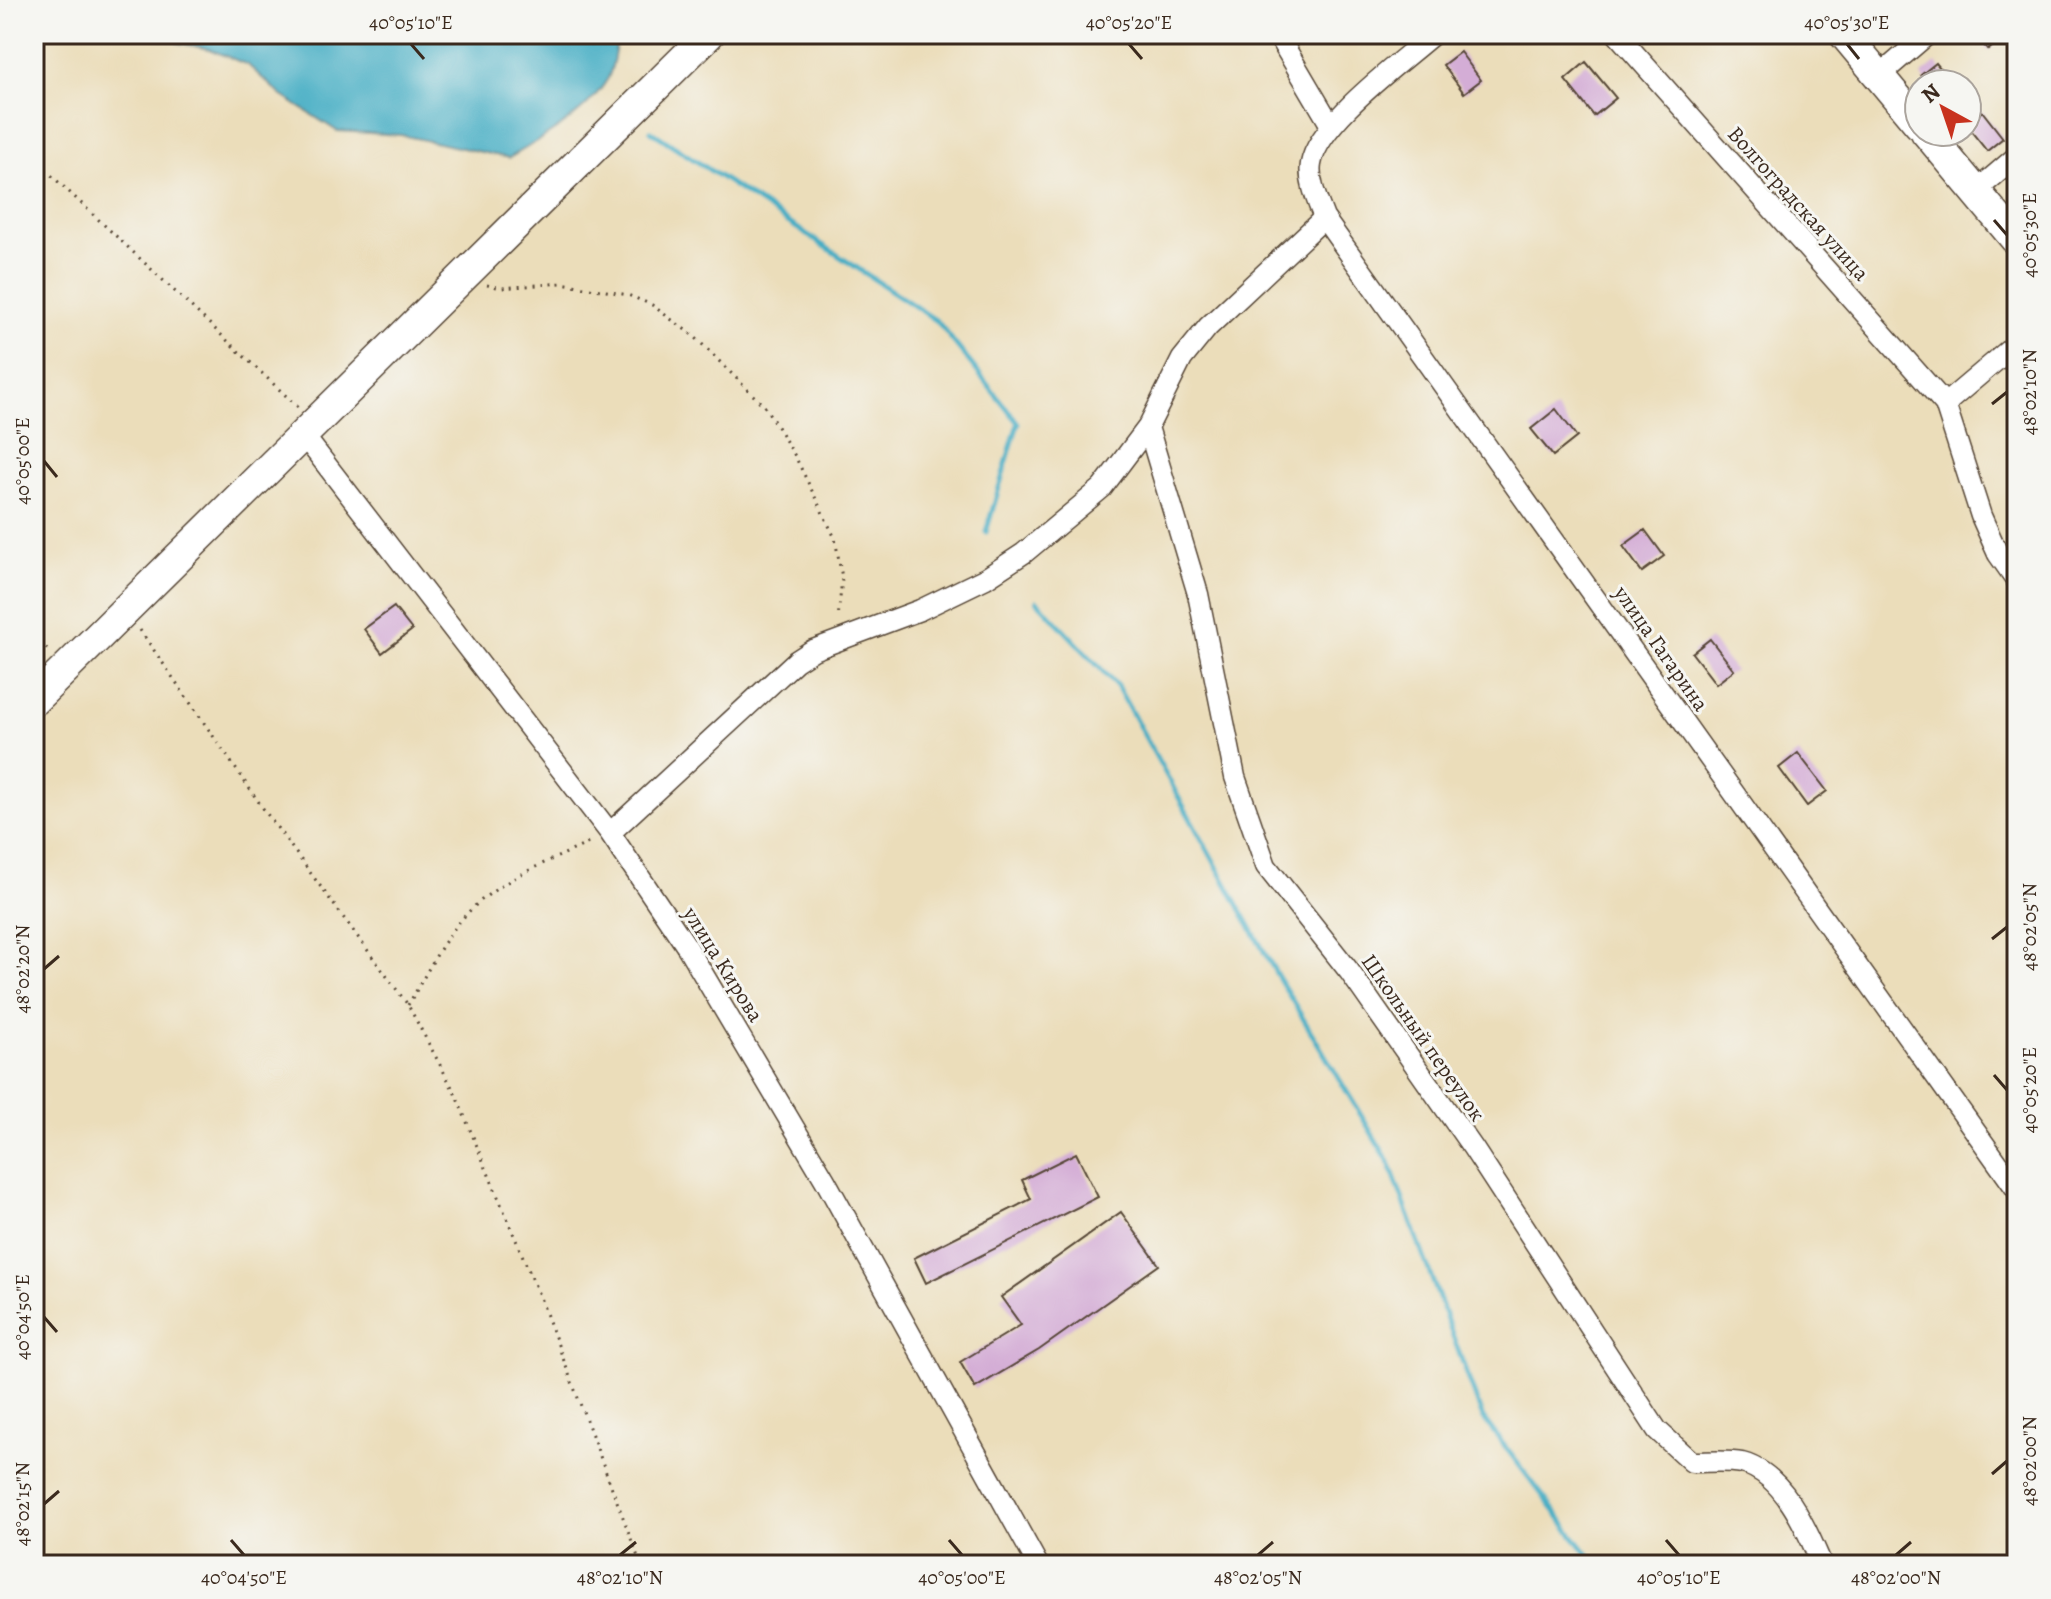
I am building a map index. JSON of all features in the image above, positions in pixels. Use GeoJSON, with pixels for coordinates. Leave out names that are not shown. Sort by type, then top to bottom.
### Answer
{"type":"FeatureCollection","features":[{"type":"Feature","properties":{"kind":"main road"},"geometry":{"type":"LineString","coordinates":[[34,700],[307,427],[709,34]]}},
{"type":"Feature","properties":{"kind":"main road"},"geometry":{"type":"LineString","coordinates":[[1844,34],[1903,105]]}},
{"type":"Feature","properties":{"kind":"main road"},"geometry":{"type":"LineString","coordinates":[[1940,148],[2017,241]]}},
{"type":"Feature","properties":{"kind":"street"},"geometry":{"type":"LineString","coordinates":[[1277,34],[1330,124],[1433,34]]}},
{"type":"Feature","properties":{"kind":"street","name":"Волгоградская улица"},"geometry":{"type":"LineString","coordinates":[[1617,34],[1945,404]]}},
{"type":"Feature","properties":{"kind":"street"},"geometry":{"type":"LineString","coordinates":[[1879,76],[1928,34]]}},
{"type":"Feature","properties":{"kind":"street","name":"улица Гагарина"},"geometry":{"type":"LineString","coordinates":[[1330,124],[1310,166],[1324,218],[2017,1190]]}},
{"type":"Feature","properties":{"kind":"street"},"geometry":{"type":"LineString","coordinates":[[1976,191],[2017,156]]}},
{"type":"Feature","properties":{"kind":"street"},"geometry":{"type":"LineString","coordinates":[[610,833],[796,661],[920,610],[1024,553],[1102,488],[1148,427],[1182,359],[1208,327],[1324,218]]}},
{"type":"Feature","properties":{"kind":"street"},"geometry":{"type":"LineString","coordinates":[[2017,343],[1945,404],[1981,516],[1998,554],[2017,581]]}},
{"type":"Feature","properties":{"kind":"street","name":"улица Кирова"},"geometry":{"type":"LineString","coordinates":[[307,427],[610,833],[687,947],[825,1180],[1038,1565]]}},
{"type":"Feature","properties":{"kind":"street","name":"Школьный переулок"},"geometry":{"type":"LineString","coordinates":[[1148,427],[1198,594],[1235,777],[1266,866],[1349,971],[1464,1136],[1657,1430],[1692,1462],[1743,1463],[1764,1475],[1803,1522],[1822,1565]]}},
{"type":"Feature","properties":{"kind":"path"},"geometry":{"type":"LineString","coordinates":[[34,159],[307,427]]}},
{"type":"Feature","properties":{"kind":"path"},"geometry":{"type":"LineString","coordinates":[[462,275],[502,288],[562,283],[628,295],[652,305],[705,347],[765,407],[795,456],[835,538],[842,578],[834,643]]}},
{"type":"Feature","properties":{"kind":"path"},"geometry":{"type":"LineString","coordinates":[[125,609],[267,814],[408,1005],[460,1105],[541,1300],[641,1565]]}},
{"type":"Feature","properties":{"kind":"path"},"geometry":{"type":"LineString","coordinates":[[408,1005],[449,937],[482,899],[528,871],[610,833]]}},
{"type":"Feature","properties":{"kind":"water"},"geometry":{"type":"Polygon","coordinates":[[[137,34],[618,34],[610,73],[599,91],[564,124],[509,158],[401,135],[337,131],[281,95],[248,65],[209,49],[137,34]]]}},
{"type":"Feature","properties":{"kind":"building"},"geometry":{"type":"Polygon","coordinates":[[[1975,34],[2008,34],[1988,50],[1975,34]]]}},
{"type":"Feature","properties":{"kind":"building"},"geometry":{"type":"Polygon","coordinates":[[[1460,52],[1481,80],[1464,93],[1443,65],[1460,52]]]}},
{"type":"Feature","properties":{"kind":"building"},"geometry":{"type":"Polygon","coordinates":[[[1586,62],[1616,98],[1594,116],[1565,80],[1586,62]]]}},
{"type":"Feature","properties":{"kind":"building"},"geometry":{"type":"Polygon","coordinates":[[[1983,112],[2003,138],[1987,151],[1983,146],[1983,112]]]}},
{"type":"Feature","properties":{"kind":"building"},"geometry":{"type":"Polygon","coordinates":[[[1556,409],[1577,437],[1553,456],[1531,429],[1556,409]]]}},
{"type":"Feature","properties":{"kind":"building"},"geometry":{"type":"Polygon","coordinates":[[[1645,530],[1664,556],[1642,572],[1623,546],[1645,530]]]}},
{"type":"Feature","properties":{"kind":"building"},"geometry":{"type":"Polygon","coordinates":[[[394,607],[412,630],[382,653],[364,629],[394,607]]]}},
{"type":"Feature","properties":{"kind":"building"},"geometry":{"type":"Polygon","coordinates":[[[1710,639],[1734,670],[1716,684],[1692,653],[1710,639]]]}},
{"type":"Feature","properties":{"kind":"building"},"geometry":{"type":"Polygon","coordinates":[[[1798,753],[1827,791],[1807,806],[1779,768],[1798,753]]]}},
{"type":"Feature","properties":{"kind":"building"},"geometry":{"type":"Polygon","coordinates":[[[1076,1153],[1098,1197],[926,1283],[914,1258],[1031,1199],[1022,1180],[1076,1153]]]}},
{"type":"Feature","properties":{"kind":"building"},"geometry":{"type":"Polygon","coordinates":[[[1121,1212],[1159,1265],[1039,1350],[975,1388],[960,1362],[1021,1325],[1001,1297],[1121,1212]]]}},
{"type":"Feature","properties":{"kind":"waterway"},"geometry":{"type":"LineString","coordinates":[[651,131],[937,321],[1018,423],[986,532]]}},
{"type":"Feature","properties":{"kind":"waterway"},"geometry":{"type":"LineString","coordinates":[[1037,601],[1117,686],[1277,975],[1389,1162],[1483,1418],[1596,1565]]}}]}
